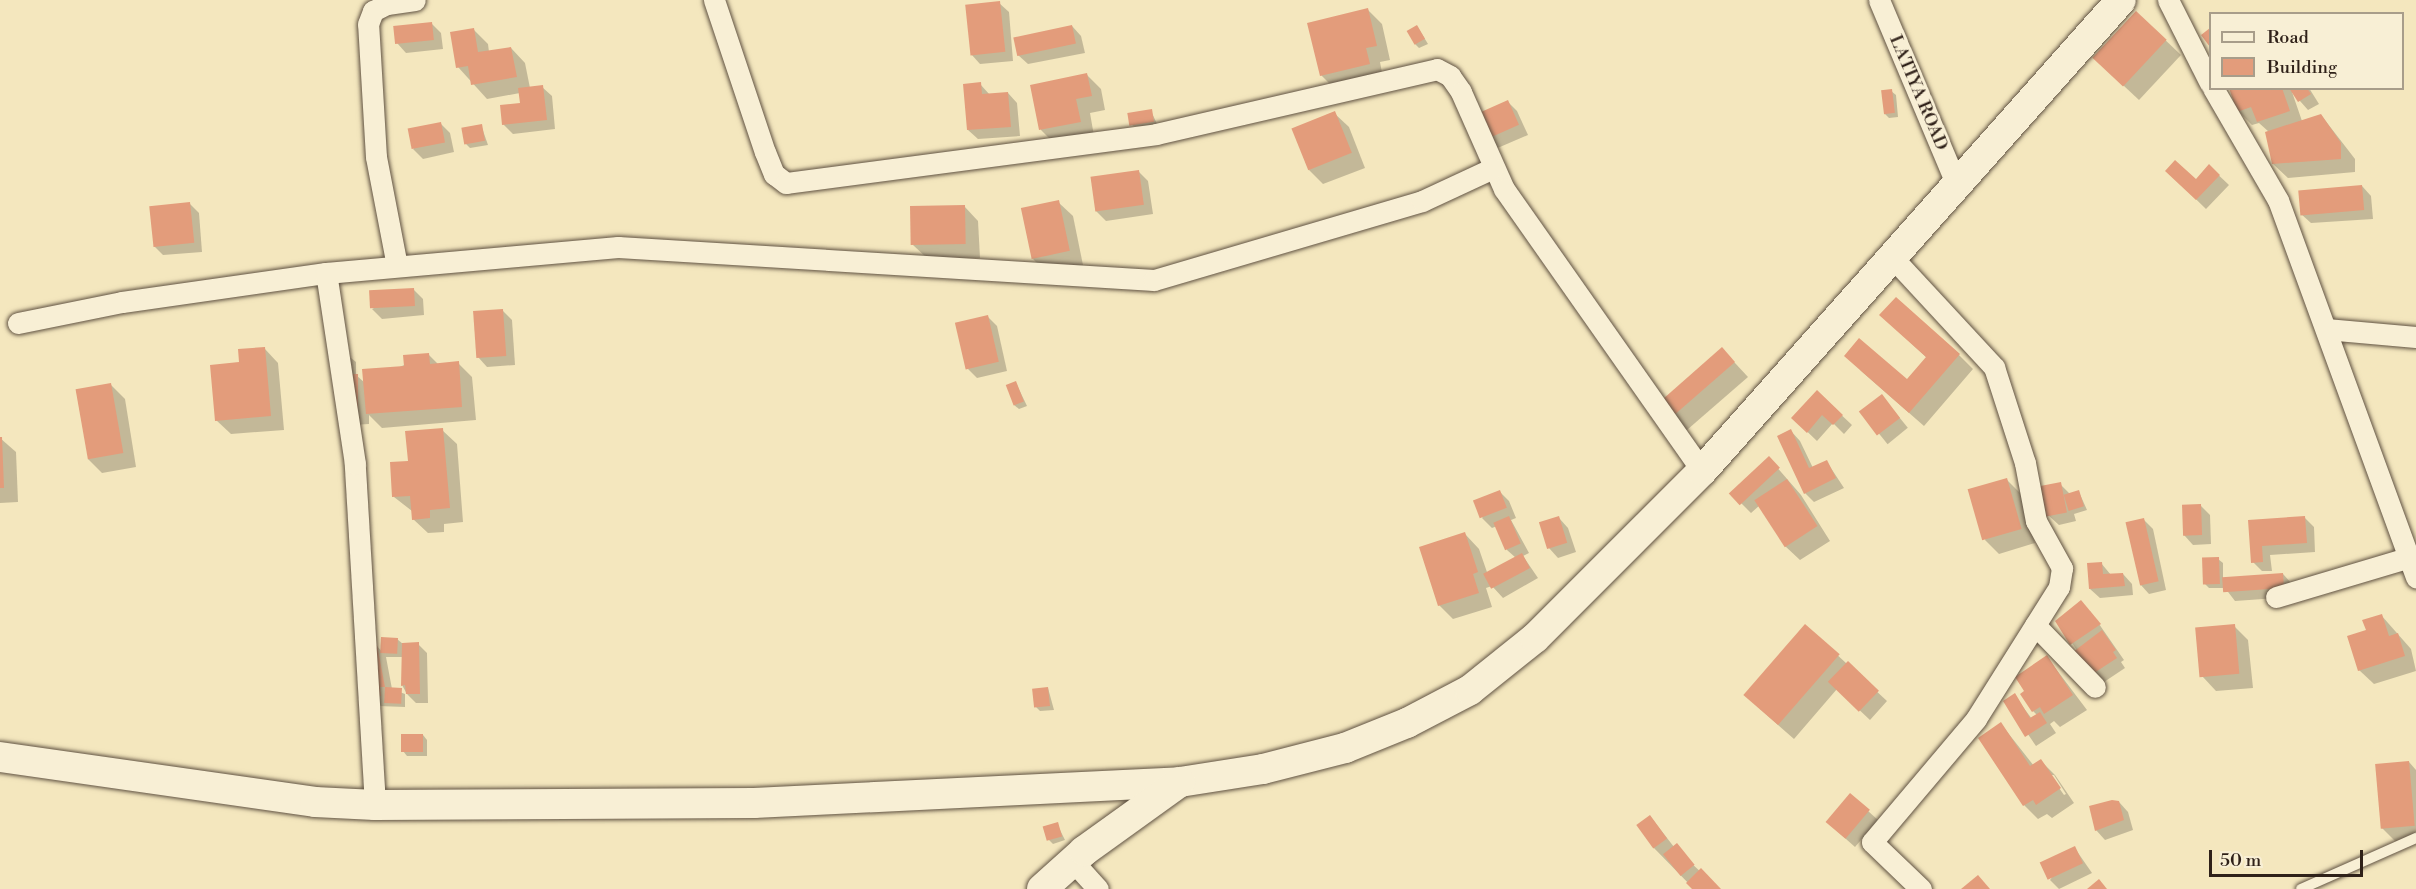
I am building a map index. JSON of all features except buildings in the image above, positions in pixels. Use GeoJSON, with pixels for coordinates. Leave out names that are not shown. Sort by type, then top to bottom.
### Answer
{"type":"FeatureCollection","features":[{"type":"Feature","properties":{"kind":"street"},"geometry":{"type":"LineString","coordinates":[[397,266],[376,157],[368,24],[373,11],[387,4],[415,0]]}},
{"type":"Feature","properties":{"kind":"street"},"geometry":{"type":"LineString","coordinates":[[714,0],[765,152],[774,174],[786,183],[1156,134],[1437,69],[1450,76],[1461,92],[1493,168],[1702,471]]}},
{"type":"Feature","properties":{"kind":"street","name":"LATIYA ROAD"},"geometry":{"type":"LineString","coordinates":[[1879,0],[1957,186]]}},
{"type":"Feature","properties":{"kind":"street"},"geometry":{"type":"LineString","coordinates":[[0,757],[315,802],[375,805],[754,803],[1180,782],[1263,769],[1345,748],[1407,723],[1470,690],[1535,638],[1702,471],[2121,0]]}},
{"type":"Feature","properties":{"kind":"street"},"geometry":{"type":"LineString","coordinates":[[2168,0],[2209,79]]}},
{"type":"Feature","properties":{"kind":"street"},"geometry":{"type":"LineString","coordinates":[[2214,90],[2278,200],[2326,329],[2353,414],[2410,557],[2416,578]]}},
{"type":"Feature","properties":{"kind":"street"},"geometry":{"type":"LineString","coordinates":[[18,323],[122,302],[326,273],[618,247],[1154,280],[1422,201],[1493,168]]}},
{"type":"Feature","properties":{"kind":"street"},"geometry":{"type":"LineString","coordinates":[[1893,258],[1994,367],[2025,464],[2036,521],[2062,568],[2059,586],[1976,719],[1872,842],[1921,889]]}},
{"type":"Feature","properties":{"kind":"street"},"geometry":{"type":"LineString","coordinates":[[326,273],[356,464],[375,805]]}},
{"type":"Feature","properties":{"kind":"street"},"geometry":{"type":"LineString","coordinates":[[2326,329],[2416,337]]}},
{"type":"Feature","properties":{"kind":"street"},"geometry":{"type":"LineString","coordinates":[[2276,597],[2410,557]]}},
{"type":"Feature","properties":{"kind":"street"},"geometry":{"type":"LineString","coordinates":[[2035,625],[2095,687]]}},
{"type":"Feature","properties":{"kind":"street"},"geometry":{"type":"LineString","coordinates":[[1042,889],[1084,851],[1180,782]]}},
{"type":"Feature","properties":{"kind":"street"},"geometry":{"type":"LineString","coordinates":[[1079,867],[1098,889]]}},
{"type":"Feature","properties":{"kind":"lane"},"geometry":{"type":"LineString","coordinates":[[2301,889],[2416,838]]}}]}
